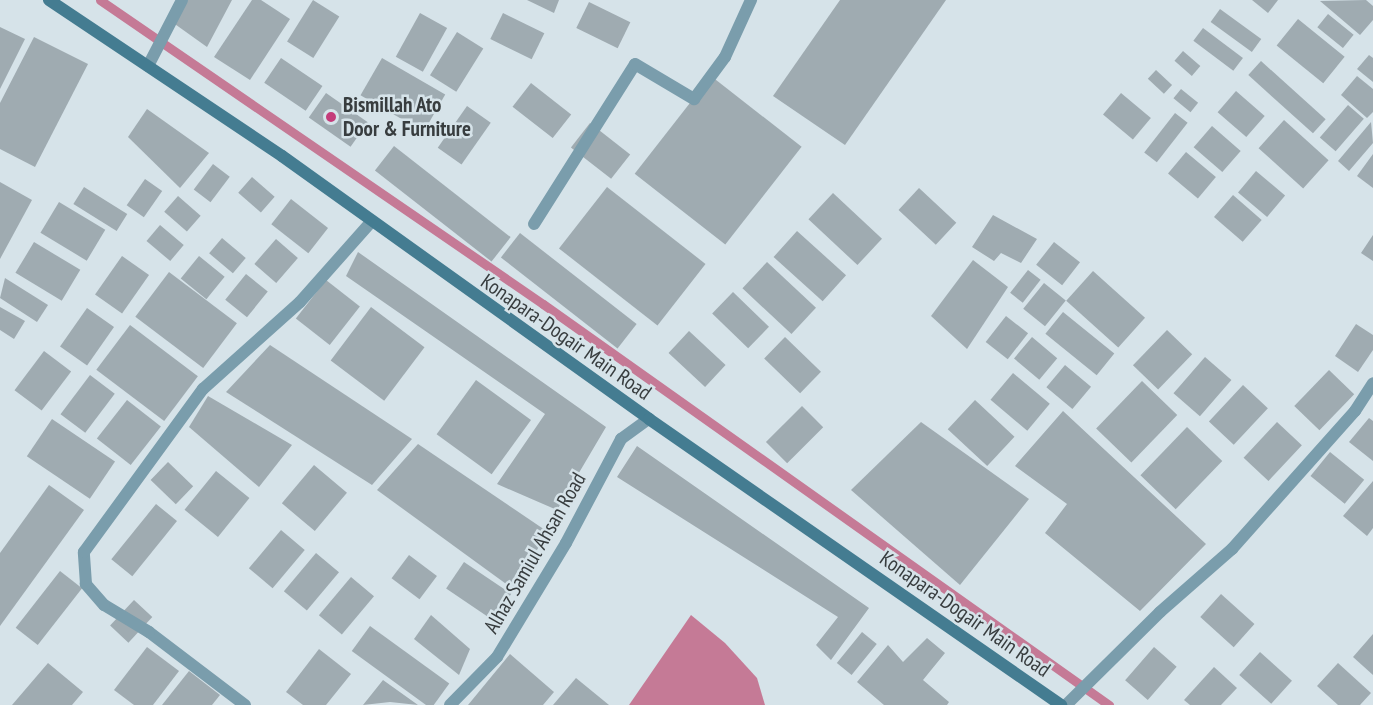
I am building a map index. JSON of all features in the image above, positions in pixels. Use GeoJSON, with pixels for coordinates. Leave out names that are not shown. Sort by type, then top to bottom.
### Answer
{"type":"FeatureCollection","features":[{"type":"Feature","properties":{"kind":"main road","name":"Konapara-Dogair Main Road"},"geometry":{"type":"LineString","coordinates":[[49,0],[148,66],[649,419],[1063,705]]}},
{"type":"Feature","properties":{"kind":"street"},"geometry":{"type":"LineString","coordinates":[[148,66],[182,0]]}},
{"type":"Feature","properties":{"kind":"street"},"geometry":{"type":"LineString","coordinates":[[534,225],[635,64],[694,99],[725,57],[751,0]]}},
{"type":"Feature","properties":{"kind":"street"},"geometry":{"type":"LineString","coordinates":[[245,705],[149,632],[104,606],[86,584],[84,552],[203,389],[300,302],[371,222]]}},
{"type":"Feature","properties":{"kind":"street"},"geometry":{"type":"LineString","coordinates":[[1063,705],[1160,612],[1232,549],[1354,411],[1373,383]]}},
{"type":"Feature","properties":{"kind":"street","name":"Alhaz Samiul Ahsan Road"},"geometry":{"type":"LineString","coordinates":[[450,705],[497,657],[567,543],[621,440],[649,419]]}},
{"type":"Feature","properties":{"kind":"shaded area"},"geometry":{"type":"Polygon","coordinates":[[[691,615],[725,643],[757,678],[765,705],[629,705],[691,615]]]}},
{"type":"Feature","properties":{"kind":"building"},"geometry":{"type":"Polygon","coordinates":[[[183,0],[232,0],[207,47],[172,22],[183,0]]]}},
{"type":"Feature","properties":{"kind":"building"},"geometry":{"type":"Polygon","coordinates":[[[252,0],[261,0],[290,19],[250,80],[214,57],[252,0]]]}},
{"type":"Feature","properties":{"kind":"building"},"geometry":{"type":"Polygon","coordinates":[[[313,0],[339,16],[313,58],[287,42],[313,0]]]}},
{"type":"Feature","properties":{"kind":"building"},"geometry":{"type":"Polygon","coordinates":[[[527,0],[559,0],[554,13],[527,0]]]}},
{"type":"Feature","properties":{"kind":"building"},"geometry":{"type":"Polygon","coordinates":[[[840,0],[946,0],[845,145],[773,96],[840,0]]]}},
{"type":"Feature","properties":{"kind":"building"},"geometry":{"type":"Polygon","coordinates":[[[1252,0],[1278,0],[1268,13],[1252,0]]]}},
{"type":"Feature","properties":{"kind":"building"},"geometry":{"type":"Polygon","coordinates":[[[1366,0],[1373,6],[1373,20],[1360,35],[1320,1],[1366,0]]]}},
{"type":"Feature","properties":{"kind":"building"},"geometry":{"type":"Polygon","coordinates":[[[589,2],[630,22],[618,48],[576,28],[589,2]]]}},
{"type":"Feature","properties":{"kind":"building"},"geometry":{"type":"Polygon","coordinates":[[[1220,9],[1261,39],[1252,52],[1211,22],[1220,9]]]}},
{"type":"Feature","properties":{"kind":"building"},"geometry":{"type":"Polygon","coordinates":[[[420,13],[447,28],[423,72],[396,57],[420,13]]]}},
{"type":"Feature","properties":{"kind":"building"},"geometry":{"type":"Polygon","coordinates":[[[503,13],[544,33],[532,59],[490,39],[503,13]]]}},
{"type":"Feature","properties":{"kind":"building"},"geometry":{"type":"Polygon","coordinates":[[[1328,14],[1354,35],[1343,48],[1317,27],[1328,14]]]}},
{"type":"Feature","properties":{"kind":"building"},"geometry":{"type":"Polygon","coordinates":[[[1298,19],[1345,57],[1323,83],[1277,45],[1298,19]]]}},
{"type":"Feature","properties":{"kind":"building"},"geometry":{"type":"Polygon","coordinates":[[[0,27],[25,39],[0,89],[0,27]]]}},
{"type":"Feature","properties":{"kind":"building"},"geometry":{"type":"Polygon","coordinates":[[[1203,28],[1243,58],[1233,71],[1193,41],[1203,28]]]}},
{"type":"Feature","properties":{"kind":"building"},"geometry":{"type":"Polygon","coordinates":[[[457,32],[483,48],[456,92],[430,75],[457,32]]]}},
{"type":"Feature","properties":{"kind":"building"},"geometry":{"type":"Polygon","coordinates":[[[34,37],[88,64],[35,167],[0,149],[0,103],[34,37]]]}},
{"type":"Feature","properties":{"kind":"building"},"geometry":{"type":"Polygon","coordinates":[[[1183,51],[1200,66],[1192,76],[1174,61],[1183,51]]]}},
{"type":"Feature","properties":{"kind":"building"},"geometry":{"type":"Polygon","coordinates":[[[1369,55],[1373,58],[1373,82],[1357,69],[1369,55]]]}},
{"type":"Feature","properties":{"kind":"building"},"geometry":{"type":"Polygon","coordinates":[[[281,58],[322,86],[306,111],[264,83],[281,58]]]}},
{"type":"Feature","properties":{"kind":"building"},"geometry":{"type":"Polygon","coordinates":[[[382,58],[445,94],[424,132],[360,95],[382,58]]]}},
{"type":"Feature","properties":{"kind":"building"},"geometry":{"type":"Polygon","coordinates":[[[1261,61],[1326,119],[1313,133],[1248,75],[1261,61]]]}},
{"type":"Feature","properties":{"kind":"building"},"geometry":{"type":"Polygon","coordinates":[[[1156,70],[1172,85],[1164,94],[1148,79],[1156,70]]]}},
{"type":"Feature","properties":{"kind":"building"},"geometry":{"type":"Polygon","coordinates":[[[711,76],[802,147],[725,245],[635,174],[711,76]]]}},
{"type":"Feature","properties":{"kind":"building"},"geometry":{"type":"Polygon","coordinates":[[[1357,76],[1373,89],[1373,112],[1367,118],[1341,95],[1357,76]]]}},
{"type":"Feature","properties":{"kind":"building"},"geometry":{"type":"Polygon","coordinates":[[[531,83],[571,114],[553,138],[513,107],[531,83]]]}},
{"type":"Feature","properties":{"kind":"building"},"geometry":{"type":"Polygon","coordinates":[[[1181,89],[1198,103],[1191,112],[1173,98],[1181,89]]]}},
{"type":"Feature","properties":{"kind":"building"},"geometry":{"type":"Polygon","coordinates":[[[1236,91],[1265,116],[1246,137],[1218,112],[1236,91]]]}},
{"type":"Feature","properties":{"kind":"building"},"geometry":{"type":"Polygon","coordinates":[[[326,93],[368,122],[351,147],[309,118],[326,93]]]}},
{"type":"Feature","properties":{"kind":"building"},"geometry":{"type":"Polygon","coordinates":[[[1121,93],[1151,118],[1133,140],[1103,114],[1121,93]]]}},
{"type":"Feature","properties":{"kind":"building"},"geometry":{"type":"Polygon","coordinates":[[[1348,105],[1364,119],[1336,151],[1320,137],[1348,105]]]}},
{"type":"Feature","properties":{"kind":"building"},"geometry":{"type":"Polygon","coordinates":[[[467,106],[491,123],[462,164],[438,148],[467,106]]]}},
{"type":"Feature","properties":{"kind":"building"},"geometry":{"type":"Polygon","coordinates":[[[147,109],[209,153],[180,188],[128,137],[147,109]]]}},
{"type":"Feature","properties":{"kind":"building"},"geometry":{"type":"Polygon","coordinates":[[[1175,113],[1188,123],[1157,162],[1144,152],[1175,113]]]}},
{"type":"Feature","properties":{"kind":"building"},"geometry":{"type":"Polygon","coordinates":[[[1284,120],[1329,160],[1303,188],[1259,148],[1284,120]]]}},
{"type":"Feature","properties":{"kind":"building"},"geometry":{"type":"Polygon","coordinates":[[[1371,122],[1373,143],[1349,171],[1338,161],[1371,122]]]}},
{"type":"Feature","properties":{"kind":"building"},"geometry":{"type":"Polygon","coordinates":[[[590,123],[630,154],[611,179],[571,147],[590,123]]]}},
{"type":"Feature","properties":{"kind":"building"},"geometry":{"type":"Polygon","coordinates":[[[1212,126],[1241,151],[1222,172],[1194,147],[1212,126]]]}},
{"type":"Feature","properties":{"kind":"building"},"geometry":{"type":"Polygon","coordinates":[[[394,146],[511,237],[492,262],[375,170],[394,146]]]}},
{"type":"Feature","properties":{"kind":"building"},"geometry":{"type":"Polygon","coordinates":[[[1186,152],[1216,177],[1198,199],[1168,173],[1186,152]]]}},
{"type":"Feature","properties":{"kind":"building"},"geometry":{"type":"Polygon","coordinates":[[[1373,154],[1373,188],[1357,176],[1373,154]]]}},
{"type":"Feature","properties":{"kind":"building"},"geometry":{"type":"Polygon","coordinates":[[[213,164],[230,177],[211,202],[194,190],[213,164]]]}},
{"type":"Feature","properties":{"kind":"building"},"geometry":{"type":"Polygon","coordinates":[[[1256,171],[1285,195],[1267,217],[1238,192],[1256,171]]]}},
{"type":"Feature","properties":{"kind":"building"},"geometry":{"type":"Polygon","coordinates":[[[252,177],[275,197],[261,213],[238,193],[252,177]]]}},
{"type":"Feature","properties":{"kind":"building"},"geometry":{"type":"Polygon","coordinates":[[[145,179],[162,191],[144,217],[127,205],[145,179]]]}},
{"type":"Feature","properties":{"kind":"building"},"geometry":{"type":"Polygon","coordinates":[[[0,182],[32,200],[0,259],[0,182]]]}},
{"type":"Feature","properties":{"kind":"building"},"geometry":{"type":"Polygon","coordinates":[[[84,187],[127,214],[117,231],[73,204],[84,187]]]}},
{"type":"Feature","properties":{"kind":"building"},"geometry":{"type":"Polygon","coordinates":[[[607,187],[706,264],[657,325],[559,248],[607,187]]]}},
{"type":"Feature","properties":{"kind":"building"},"geometry":{"type":"Polygon","coordinates":[[[919,188],[956,223],[936,245],[899,210],[919,188]]]}},
{"type":"Feature","properties":{"kind":"building"},"geometry":{"type":"Polygon","coordinates":[[[833,193],[882,239],[857,265],[808,219],[833,193]]]}},
{"type":"Feature","properties":{"kind":"building"},"geometry":{"type":"Polygon","coordinates":[[[1233,195],[1262,220],[1243,242],[1214,217],[1233,195]]]}},
{"type":"Feature","properties":{"kind":"building"},"geometry":{"type":"Polygon","coordinates":[[[178,196],[201,216],[187,232],[164,212],[178,196]]]}},
{"type":"Feature","properties":{"kind":"building"},"geometry":{"type":"Polygon","coordinates":[[[291,199],[328,228],[308,253],[271,224],[291,199]]]}},
{"type":"Feature","properties":{"kind":"building"},"geometry":{"type":"Polygon","coordinates":[[[59,202],[105,230],[87,261],[40,233],[59,202]]]}},
{"type":"Feature","properties":{"kind":"building"},"geometry":{"type":"Polygon","coordinates":[[[993,215],[1037,239],[1021,263],[1001,253],[994,261],[972,247],[993,215]]]}},
{"type":"Feature","properties":{"kind":"building"},"geometry":{"type":"Polygon","coordinates":[[[160,225],[184,245],[170,261],[147,241],[160,225]]]}},
{"type":"Feature","properties":{"kind":"building"},"geometry":{"type":"Polygon","coordinates":[[[797,231],[846,275],[823,301],[774,257],[797,231]]]}},
{"type":"Feature","properties":{"kind":"building"},"geometry":{"type":"Polygon","coordinates":[[[520,233],[637,324],[618,349],[501,257],[520,233]]]}},
{"type":"Feature","properties":{"kind":"building"},"geometry":{"type":"Polygon","coordinates":[[[1373,235],[1373,261],[1361,253],[1373,235]]]}},
{"type":"Feature","properties":{"kind":"building"},"geometry":{"type":"Polygon","coordinates":[[[222,238],[246,258],[233,273],[209,253],[222,238]]]}},
{"type":"Feature","properties":{"kind":"building"},"geometry":{"type":"Polygon","coordinates":[[[276,239],[298,258],[276,283],[254,264],[276,239]]]}},
{"type":"Feature","properties":{"kind":"building"},"geometry":{"type":"Polygon","coordinates":[[[34,242],[80,270],[62,301],[15,273],[34,242]]]}},
{"type":"Feature","properties":{"kind":"building"},"geometry":{"type":"Polygon","coordinates":[[[1054,242],[1080,262],[1062,285],[1036,265],[1054,242]]]}},
{"type":"Feature","properties":{"kind":"building"},"geometry":{"type":"Polygon","coordinates":[[[358,252],[606,427],[557,510],[497,484],[545,414],[346,276],[358,252]]]}},
{"type":"Feature","properties":{"kind":"building"},"geometry":{"type":"Polygon","coordinates":[[[122,256],[149,275],[122,313],[95,295],[122,256]]]}},
{"type":"Feature","properties":{"kind":"building"},"geometry":{"type":"Polygon","coordinates":[[[199,256],[225,277],[206,299],[181,279],[199,256]]]}},
{"type":"Feature","properties":{"kind":"building"},"geometry":{"type":"Polygon","coordinates":[[[973,260],[1008,287],[967,349],[931,316],[973,260]]]}},
{"type":"Feature","properties":{"kind":"building"},"geometry":{"type":"Polygon","coordinates":[[[767,262],[816,308],[791,334],[742,288],[767,262]]]}},
{"type":"Feature","properties":{"kind":"building"},"geometry":{"type":"Polygon","coordinates":[[[1028,270],[1041,280],[1023,303],[1010,293],[1028,270]]]}},
{"type":"Feature","properties":{"kind":"building"},"geometry":{"type":"Polygon","coordinates":[[[1093,271],[1145,318],[1118,348],[1066,301],[1093,271]]]}},
{"type":"Feature","properties":{"kind":"building"},"geometry":{"type":"Polygon","coordinates":[[[169,272],[237,323],[203,368],[135,317],[169,272]]]}},
{"type":"Feature","properties":{"kind":"building"},"geometry":{"type":"Polygon","coordinates":[[[246,274],[268,292],[247,317],[225,300],[246,274]]]}},
{"type":"Feature","properties":{"kind":"building"},"geometry":{"type":"Polygon","coordinates":[[[5,278],[48,305],[37,322],[0,298],[5,278]]]}},
{"type":"Feature","properties":{"kind":"building"},"geometry":{"type":"Polygon","coordinates":[[[326,280],[360,306],[330,345],[296,319],[326,280]]]}},
{"type":"Feature","properties":{"kind":"building"},"geometry":{"type":"Polygon","coordinates":[[[1044,283],[1066,301],[1045,326],[1023,309],[1044,283]]]}},
{"type":"Feature","properties":{"kind":"building"},"geometry":{"type":"Polygon","coordinates":[[[733,292],[769,327],[748,348],[712,314],[733,292]]]}},
{"type":"Feature","properties":{"kind":"building"},"geometry":{"type":"Polygon","coordinates":[[[0,307],[25,321],[14,339],[0,330],[0,307]]]}},
{"type":"Feature","properties":{"kind":"building"},"geometry":{"type":"Polygon","coordinates":[[[371,307],[425,347],[384,401],[331,361],[371,307]]]}},
{"type":"Feature","properties":{"kind":"building"},"geometry":{"type":"Polygon","coordinates":[[[87,308],[114,327],[87,365],[60,347],[87,308]]]}},
{"type":"Feature","properties":{"kind":"building"},"geometry":{"type":"Polygon","coordinates":[[[1063,312],[1114,354],[1097,375],[1045,334],[1063,312]]]}},
{"type":"Feature","properties":{"kind":"building"},"geometry":{"type":"Polygon","coordinates":[[[1006,316],[1028,333],[1008,359],[986,342],[1006,316]]]}},
{"type":"Feature","properties":{"kind":"building"},"geometry":{"type":"Polygon","coordinates":[[[1356,324],[1373,335],[1373,350],[1358,372],[1335,356],[1356,324]]]}},
{"type":"Feature","properties":{"kind":"building"},"geometry":{"type":"Polygon","coordinates":[[[130,325],[198,376],[164,421],[96,370],[130,325]]]}},
{"type":"Feature","properties":{"kind":"building"},"geometry":{"type":"Polygon","coordinates":[[[1167,330],[1192,354],[1158,390],[1133,365],[1167,330]]]}},
{"type":"Feature","properties":{"kind":"building"},"geometry":{"type":"Polygon","coordinates":[[[689,331],[726,365],[705,387],[669,353],[689,331]]]}},
{"type":"Feature","properties":{"kind":"building"},"geometry":{"type":"Polygon","coordinates":[[[785,337],[821,372],[800,393],[764,359],[785,337]]]}},
{"type":"Feature","properties":{"kind":"building"},"geometry":{"type":"Polygon","coordinates":[[[1032,337],[1057,358],[1039,380],[1014,358],[1032,337]]]}},
{"type":"Feature","properties":{"kind":"building"},"geometry":{"type":"Polygon","coordinates":[[[270,345],[412,439],[372,485],[226,392],[270,345]]]}},
{"type":"Feature","properties":{"kind":"building"},"geometry":{"type":"Polygon","coordinates":[[[44,351],[71,371],[42,411],[15,390],[44,351]]]}},
{"type":"Feature","properties":{"kind":"building"},"geometry":{"type":"Polygon","coordinates":[[[1205,357],[1231,380],[1200,416],[1174,393],[1205,357]]]}},
{"type":"Feature","properties":{"kind":"building"},"geometry":{"type":"Polygon","coordinates":[[[1065,365],[1091,387],[1072,409],[1046,387],[1065,365]]]}},
{"type":"Feature","properties":{"kind":"building"},"geometry":{"type":"Polygon","coordinates":[[[1329,370],[1354,394],[1319,430],[1294,406],[1329,370]]]}},
{"type":"Feature","properties":{"kind":"building"},"geometry":{"type":"Polygon","coordinates":[[[1013,373],[1050,404],[1027,431],[991,400],[1013,373]]]}},
{"type":"Feature","properties":{"kind":"building"},"geometry":{"type":"Polygon","coordinates":[[[90,375],[115,394],[85,433],[61,414],[90,375]]]}},
{"type":"Feature","properties":{"kind":"building"},"geometry":{"type":"Polygon","coordinates":[[[476,380],[531,420],[492,474],[437,434],[476,380]]]}},
{"type":"Feature","properties":{"kind":"building"},"geometry":{"type":"Polygon","coordinates":[[[1142,381],[1177,415],[1131,463],[1096,428],[1142,381]]]}},
{"type":"Feature","properties":{"kind":"building"},"geometry":{"type":"Polygon","coordinates":[[[1243,385],[1268,408],[1234,445],[1209,422],[1243,385]]]}},
{"type":"Feature","properties":{"kind":"building"},"geometry":{"type":"Polygon","coordinates":[[[208,396],[292,445],[259,487],[189,427],[208,396]]]}},
{"type":"Feature","properties":{"kind":"building"},"geometry":{"type":"Polygon","coordinates":[[[127,400],[161,426],[131,465],[97,439],[127,400]]]}},
{"type":"Feature","properties":{"kind":"building"},"geometry":{"type":"Polygon","coordinates":[[[975,400],[1014,437],[987,466],[948,429],[975,400]]]}},
{"type":"Feature","properties":{"kind":"building"},"geometry":{"type":"Polygon","coordinates":[[[802,406],[823,427],[787,463],[766,442],[802,406]]]}},
{"type":"Feature","properties":{"kind":"building"},"geometry":{"type":"Polygon","coordinates":[[[1063,411],[1206,544],[1140,611],[1045,533],[1067,504],[1015,466],[1063,411]]]}},
{"type":"Feature","properties":{"kind":"building"},"geometry":{"type":"Polygon","coordinates":[[[1369,418],[1373,421],[1373,461],[1349,442],[1369,418]]]}},
{"type":"Feature","properties":{"kind":"building"},"geometry":{"type":"Polygon","coordinates":[[[52,419],[115,461],[90,499],[27,456],[52,419]]]}},
{"type":"Feature","properties":{"kind":"building"},"geometry":{"type":"Polygon","coordinates":[[[921,422],[1029,499],[960,585],[851,490],[921,422]]]}},
{"type":"Feature","properties":{"kind":"building"},"geometry":{"type":"Polygon","coordinates":[[[1277,422],[1302,445],[1268,481],[1244,458],[1277,422]]]}},
{"type":"Feature","properties":{"kind":"building"},"geometry":{"type":"Polygon","coordinates":[[[1187,427],[1222,461],[1176,509],[1140,475],[1187,427]]]}},
{"type":"Feature","properties":{"kind":"building"},"geometry":{"type":"Polygon","coordinates":[[[418,444],[548,532],[513,589],[377,490],[418,444]]]}},
{"type":"Feature","properties":{"kind":"building"},"geometry":{"type":"Polygon","coordinates":[[[637,446],[869,608],[831,660],[816,645],[838,617],[617,477],[637,446]]]}},
{"type":"Feature","properties":{"kind":"building"},"geometry":{"type":"Polygon","coordinates":[[[1330,452],[1364,480],[1345,504],[1310,476],[1330,452]]]}},
{"type":"Feature","properties":{"kind":"building"},"geometry":{"type":"Polygon","coordinates":[[[168,462],[193,486],[176,504],[151,480],[168,462]]]}},
{"type":"Feature","properties":{"kind":"building"},"geometry":{"type":"Polygon","coordinates":[[[314,465],[347,493],[315,531],[282,503],[314,465]]]}},
{"type":"Feature","properties":{"kind":"building"},"geometry":{"type":"Polygon","coordinates":[[[216,471],[249,498],[218,537],[185,510],[216,471]]]}},
{"type":"Feature","properties":{"kind":"building"},"geometry":{"type":"Polygon","coordinates":[[[1373,481],[1373,528],[1367,536],[1343,516],[1373,481]]]}},
{"type":"Feature","properties":{"kind":"building"},"geometry":{"type":"Polygon","coordinates":[[[49,485],[84,510],[0,626],[0,553],[49,485]]]}},
{"type":"Feature","properties":{"kind":"building"},"geometry":{"type":"Polygon","coordinates":[[[156,504],[177,521],[132,576],[111,559],[156,504]]]}},
{"type":"Feature","properties":{"kind":"building"},"geometry":{"type":"Polygon","coordinates":[[[281,530],[305,550],[273,588],[249,568],[281,530]]]}},
{"type":"Feature","properties":{"kind":"building"},"geometry":{"type":"Polygon","coordinates":[[[316,553],[339,572],[307,611],[284,591],[316,553]]]}},
{"type":"Feature","properties":{"kind":"building"},"geometry":{"type":"Polygon","coordinates":[[[409,555],[437,576],[419,599],[392,578],[409,555]]]}},
{"type":"Feature","properties":{"kind":"building"},"geometry":{"type":"Polygon","coordinates":[[[464,562],[511,594],[493,620],[446,589],[464,562]]]}},
{"type":"Feature","properties":{"kind":"building"},"geometry":{"type":"Polygon","coordinates":[[[60,571],[82,588],[38,645],[16,628],[60,571]]]}},
{"type":"Feature","properties":{"kind":"building"},"geometry":{"type":"Polygon","coordinates":[[[351,577],[374,596],[342,635],[319,615],[351,577]]]}},
{"type":"Feature","properties":{"kind":"building"},"geometry":{"type":"Polygon","coordinates":[[[1221,594],[1254,624],[1234,647],[1200,617],[1221,594]]]}},
{"type":"Feature","properties":{"kind":"building"},"geometry":{"type":"Polygon","coordinates":[[[134,600],[152,617],[128,643],[110,626],[134,600]]]}},
{"type":"Feature","properties":{"kind":"building"},"geometry":{"type":"Polygon","coordinates":[[[431,615],[470,649],[459,675],[414,639],[431,615]]]}},
{"type":"Feature","properties":{"kind":"building"},"geometry":{"type":"Polygon","coordinates":[[[370,626],[449,684],[434,705],[426,705],[352,651],[370,626]]]}},
{"type":"Feature","properties":{"kind":"building"},"geometry":{"type":"Polygon","coordinates":[[[862,632],[877,644],[852,675],[837,663],[862,632]]]}},
{"type":"Feature","properties":{"kind":"building"},"geometry":{"type":"Polygon","coordinates":[[[1373,634],[1373,675],[1353,657],[1373,634]]]}},
{"type":"Feature","properties":{"kind":"building"},"geometry":{"type":"Polygon","coordinates":[[[927,638],[945,653],[923,680],[949,702],[947,705],[884,705],[857,682],[888,645],[903,662],[927,638]]]}},
{"type":"Feature","properties":{"kind":"building"},"geometry":{"type":"Polygon","coordinates":[[[147,647],[179,671],[153,705],[134,705],[114,690],[147,647]]]}},
{"type":"Feature","properties":{"kind":"building"},"geometry":{"type":"Polygon","coordinates":[[[1154,647],[1177,667],[1148,700],[1125,680],[1154,647]]]}},
{"type":"Feature","properties":{"kind":"building"},"geometry":{"type":"Polygon","coordinates":[[[319,649],[351,674],[326,705],[303,705],[286,692],[319,649]]]}},
{"type":"Feature","properties":{"kind":"building"},"geometry":{"type":"Polygon","coordinates":[[[1260,652],[1292,681],[1271,704],[1239,675],[1260,652]]]}},
{"type":"Feature","properties":{"kind":"building"},"geometry":{"type":"Polygon","coordinates":[[[510,654],[554,692],[543,705],[468,705],[510,654]]]}},
{"type":"Feature","properties":{"kind":"building"},"geometry":{"type":"Polygon","coordinates":[[[48,663],[83,692],[72,705],[12,705],[48,663]]]}},
{"type":"Feature","properties":{"kind":"building"},"geometry":{"type":"Polygon","coordinates":[[[1338,663],[1371,693],[1360,705],[1338,705],[1317,686],[1338,663]]]}},
{"type":"Feature","properties":{"kind":"building"},"geometry":{"type":"Polygon","coordinates":[[[1214,667],[1237,688],[1221,705],[1190,705],[1184,700],[1214,667]]]}},
{"type":"Feature","properties":{"kind":"building"},"geometry":{"type":"Polygon","coordinates":[[[189,671],[220,695],[212,705],[162,705],[189,671]]]}},
{"type":"Feature","properties":{"kind":"building"},"geometry":{"type":"Polygon","coordinates":[[[576,678],[609,705],[553,705],[576,678]]]}},
{"type":"Feature","properties":{"kind":"building"},"geometry":{"type":"Polygon","coordinates":[[[383,680],[418,705],[390,702],[363,705],[383,680]]]}},
{"type":"Feature","properties":{"kind":"waterway"},"geometry":{"type":"LineString","coordinates":[[100,0],[543,304],[1109,705]]}},
{"type":"Feature","properties":{"kind":"place","name":"Bismillah Ato Door & Furniture"},"geometry":{"type":"Point","coordinates":[331,117]}}]}
